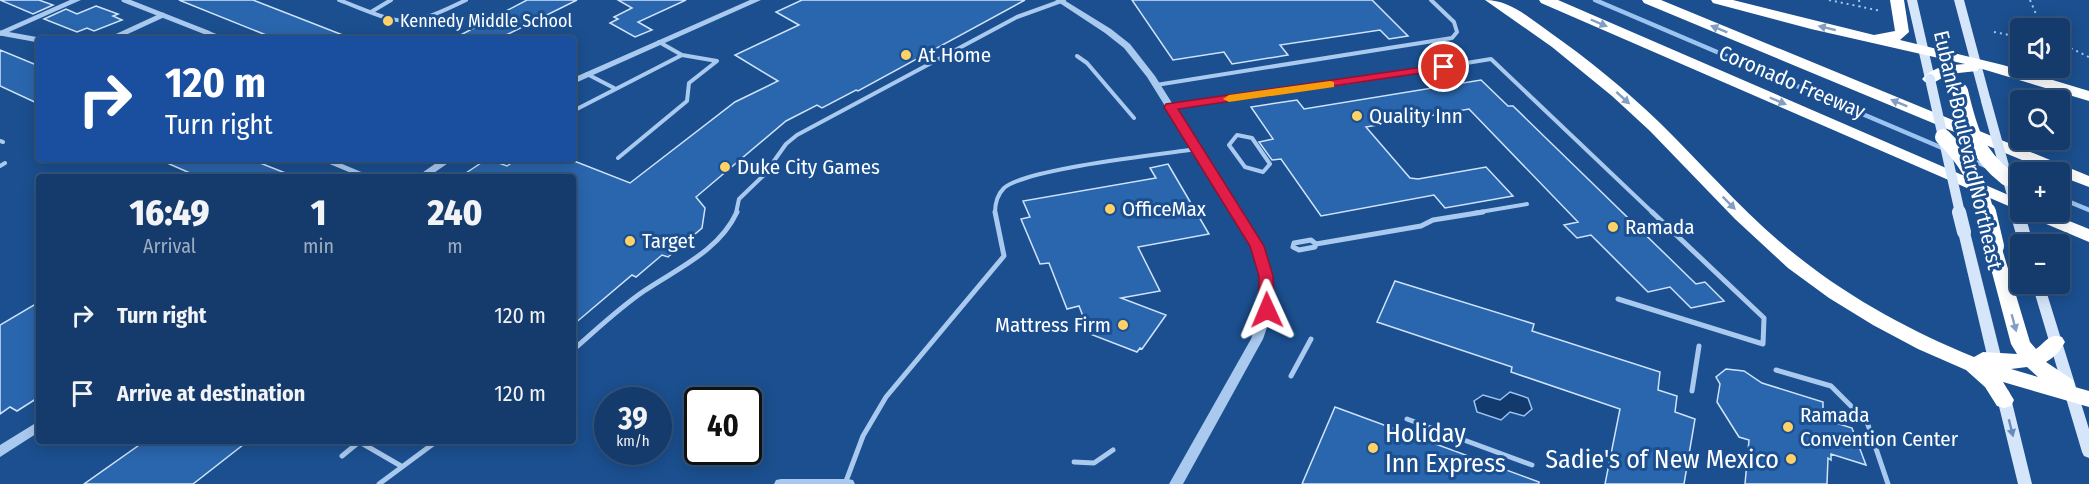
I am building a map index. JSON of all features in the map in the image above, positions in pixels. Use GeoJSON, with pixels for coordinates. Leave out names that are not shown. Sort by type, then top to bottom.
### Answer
{"type":"FeatureCollection","features":[{"type":"Feature","properties":{"kind":"highway"},"geometry":{"type":"LineString","coordinates":[[1492,0],[1564,49],[1610,86],[1783,255],[1888,326],[1959,358],[1984,375],[2004,400]]}},
{"type":"Feature","properties":{"kind":"highway","name":"Coronado Freeway"},"geometry":{"type":"LineString","coordinates":[[1546,0],[2010,202]]}},
{"type":"Feature","properties":{"kind":"highway","name":"Coronado Freeway"},"geometry":{"type":"LineString","coordinates":[[1649,0],[2089,182]]}},
{"type":"Feature","properties":{"kind":"highway"},"geometry":{"type":"LineString","coordinates":[[1718,0],[1925,53],[2010,71],[2088,95]]}},
{"type":"Feature","properties":{"kind":"highway"},"geometry":{"type":"LineString","coordinates":[[1855,34],[1883,38],[1900,35],[1902,26],[1897,0]]}},
{"type":"Feature","properties":{"kind":"highway"},"geometry":{"type":"LineString","coordinates":[[1970,46],[1980,64]]}},
{"type":"Feature","properties":{"kind":"highway"},"geometry":{"type":"LineString","coordinates":[[1925,53],[1951,69],[1957,77],[1971,135],[1977,148],[1988,162],[2007,178]]}},
{"type":"Feature","properties":{"kind":"highway"},"geometry":{"type":"LineString","coordinates":[[1930,79],[1951,69],[1980,64],[2072,94],[2088,95]]}},
{"type":"Feature","properties":{"kind":"highway"},"geometry":{"type":"LineString","coordinates":[[1943,137],[1968,161],[1977,177],[2018,337],[2030,359],[2046,373],[2079,394]]}},
{"type":"Feature","properties":{"kind":"highway"},"geometry":{"type":"LineString","coordinates":[[2056,222],[2089,236]]}},
{"type":"Feature","properties":{"kind":"highway"},"geometry":{"type":"LineString","coordinates":[[1865,310],[1996,366],[2079,394]]}},
{"type":"Feature","properties":{"kind":"highway"},"geometry":{"type":"LineString","coordinates":[[1959,358],[1996,366],[2030,359],[2046,352],[2055,342]]}},
{"type":"Feature","properties":{"kind":"main road","name":"Eubank Boulevard Northeast"},"geometry":{"type":"LineString","coordinates":[[1912,0],[1964,232],[2025,484]]}},
{"type":"Feature","properties":{"kind":"main road","name":"Eubank Boulevard Northeast"},"geometry":{"type":"LineString","coordinates":[[1959,0],[1970,46]]}},
{"type":"Feature","properties":{"kind":"main road","name":"Eubank Boulevard Northeast"},"geometry":{"type":"LineString","coordinates":[[1980,64],[1986,101],[2023,234]]}},
{"type":"Feature","properties":{"kind":"main road"},"geometry":{"type":"LineString","coordinates":[[2040,294],[2055,342],[2079,394],[2089,452]]}},
{"type":"Feature","properties":{"kind":"street"},"geometry":{"type":"LineString","coordinates":[[1,34],[77,0]]}},
{"type":"Feature","properties":{"kind":"street"},"geometry":{"type":"LineString","coordinates":[[124,0],[216,36]]}},
{"type":"Feature","properties":{"kind":"street"},"geometry":{"type":"LineString","coordinates":[[576,80],[757,0]]}},
{"type":"Feature","properties":{"kind":"street"},"geometry":{"type":"LineString","coordinates":[[1061,0],[1108,31],[1126,46],[1156,85],[1257,246],[1266,276],[1267,310],[1257,339],[1176,483]]}},
{"type":"Feature","properties":{"kind":"street"},"geometry":{"type":"LineString","coordinates":[[117,36],[162,15]]}},
{"type":"Feature","properties":{"kind":"street"},"geometry":{"type":"LineString","coordinates":[[1,34],[36,40]]}},
{"type":"Feature","properties":{"kind":"street"},"geometry":{"type":"LineString","coordinates":[[331,162],[360,174]]}},
{"type":"Feature","properties":{"kind":"street"},"geometry":{"type":"LineString","coordinates":[[426,174],[444,162]]}},
{"type":"Feature","properties":{"kind":"street"},"geometry":{"type":"LineString","coordinates":[[0,452],[36,428]]}},
{"type":"Feature","properties":{"kind":"street"},"geometry":{"type":"LineString","coordinates":[[781,484],[847,484]]}},
{"type":"Feature","properties":{"kind":"lane"},"geometry":{"type":"LineString","coordinates":[[339,0],[410,23],[424,20],[466,0]]}},
{"type":"Feature","properties":{"kind":"lane"},"geometry":{"type":"LineString","coordinates":[[371,12],[391,0]]}},
{"type":"Feature","properties":{"kind":"lane"},"geometry":{"type":"LineString","coordinates":[[576,347],[642,292],[711,246],[730,226],[739,199],[764,176],[786,144],[797,135],[1017,17],[1061,0]]}},
{"type":"Feature","properties":{"kind":"lane"},"geometry":{"type":"LineString","coordinates":[[1156,85],[1452,38],[1457,32],[1454,22],[1431,0]]}},
{"type":"Feature","properties":{"kind":"lane"},"geometry":{"type":"LineString","coordinates":[[618,158],[687,101],[689,83],[717,62],[682,55],[660,42]]}},
{"type":"Feature","properties":{"kind":"lane"},"geometry":{"type":"LineString","coordinates":[[576,109],[682,55]]}},
{"type":"Feature","properties":{"kind":"lane"},"geometry":{"type":"LineString","coordinates":[[1077,56],[1088,63],[1134,118]]}},
{"type":"Feature","properties":{"kind":"lane"},"geometry":{"type":"LineString","coordinates":[[1170,107],[1491,59],[1764,318],[1764,344],[1618,299]]}},
{"type":"Feature","properties":{"kind":"lane"},"geometry":{"type":"LineString","coordinates":[[587,74],[614,88]]}},
{"type":"Feature","properties":{"kind":"lane"},"geometry":{"type":"LineString","coordinates":[[1237,135],[1252,138],[1270,164],[1263,172],[1245,167],[1229,146],[1237,135]]}},
{"type":"Feature","properties":{"kind":"lane"},"geometry":{"type":"LineString","coordinates":[[847,484],[863,436],[886,397],[1004,256],[995,212],[996,198],[1003,189],[1014,182],[1043,173],[1197,149]]}},
{"type":"Feature","properties":{"kind":"lane"},"geometry":{"type":"LineString","coordinates":[[1316,244],[1421,226],[1433,220],[1527,204]]}},
{"type":"Feature","properties":{"kind":"lane"},"geometry":{"type":"LineString","coordinates":[[1291,376],[1311,339]]}},
{"type":"Feature","properties":{"kind":"lane"},"geometry":{"type":"LineString","coordinates":[[1692,391],[1698,346]]}},
{"type":"Feature","properties":{"kind":"lane"},"geometry":{"type":"LineString","coordinates":[[1776,370],[1831,386],[1868,422],[1888,484]]}},
{"type":"Feature","properties":{"kind":"lane"},"geometry":{"type":"LineString","coordinates":[[1407,419],[1532,465]]}},
{"type":"Feature","properties":{"kind":"lane"},"geometry":{"type":"LineString","coordinates":[[342,456],[356,444]]}},
{"type":"Feature","properties":{"kind":"lane"},"geometry":{"type":"LineString","coordinates":[[362,444],[401,466]]}},
{"type":"Feature","properties":{"kind":"lane"},"geometry":{"type":"LineString","coordinates":[[379,484],[433,444]]}},
{"type":"Feature","properties":{"kind":"lane"},"geometry":{"type":"LineString","coordinates":[[1074,462],[1094,463],[1113,450]]}},
{"type":"Feature","properties":{"kind":"path"},"geometry":{"type":"LineString","coordinates":[[1829,0],[1881,11]]}},
{"type":"Feature","properties":{"kind":"path"},"geometry":{"type":"LineString","coordinates":[[1859,0],[1860,7]]}},
{"type":"Feature","properties":{"kind":"path"},"geometry":{"type":"LineString","coordinates":[[2030,0],[2037,18]]}},
{"type":"Feature","properties":{"kind":"path"},"geometry":{"type":"LineString","coordinates":[[1994,32],[2010,35]]}},
{"type":"Feature","properties":{"kind":"path"},"geometry":{"type":"LineString","coordinates":[[2070,48],[2089,57]]}},
{"type":"Feature","properties":{"kind":"water"},"geometry":{"type":"Polygon","coordinates":[[[1510,392],[1528,398],[1532,409],[1524,416],[1510,412],[1501,420],[1477,412],[1474,401],[1483,395],[1500,400],[1510,392]]]}},
{"type":"Feature","properties":{"kind":"building"},"geometry":{"type":"Polygon","coordinates":[[[0,0],[39,0],[53,5],[33,14],[0,0]]]}},
{"type":"Feature","properties":{"kind":"building"},"geometry":{"type":"Polygon","coordinates":[[[179,0],[253,0],[345,36],[269,36],[179,0]]]}},
{"type":"Feature","properties":{"kind":"building"},"geometry":{"type":"Polygon","coordinates":[[[527,0],[577,0],[504,36],[459,36],[527,0]]]}},
{"type":"Feature","properties":{"kind":"building"},"geometry":{"type":"Polygon","coordinates":[[[618,0],[686,0],[638,22],[652,30],[635,37],[610,23],[618,19],[614,17],[632,8],[618,0]]]}},
{"type":"Feature","properties":{"kind":"building"},"geometry":{"type":"Polygon","coordinates":[[[802,0],[1025,0],[858,91],[822,108],[817,105],[786,121],[696,197],[705,208],[702,228],[668,257],[662,255],[636,277],[632,275],[576,322],[576,174],[464,174],[482,162],[496,162],[507,166],[513,162],[576,162],[630,183],[735,102],[778,81],[735,55],[799,25],[776,12],[802,0]]]}},
{"type":"Feature","properties":{"kind":"building"},"geometry":{"type":"Polygon","coordinates":[[[1132,0],[1372,0],[1408,36],[1389,39],[1380,30],[1280,45],[1288,55],[1232,64],[1224,52],[1173,60],[1132,0]]]}},
{"type":"Feature","properties":{"kind":"building"},"geometry":{"type":"Polygon","coordinates":[[[96,6],[118,14],[113,16],[122,20],[94,31],[87,28],[77,32],[44,19],[66,9],[77,14],[96,6]]]}},
{"type":"Feature","properties":{"kind":"building"},"geometry":{"type":"Polygon","coordinates":[[[0,50],[36,65],[36,103],[0,86],[0,50]]]}},
{"type":"Feature","properties":{"kind":"building"},"geometry":{"type":"Polygon","coordinates":[[[1481,80],[1508,106],[1513,106],[1696,284],[1705,282],[1724,301],[1691,308],[1670,287],[1648,292],[1591,235],[1577,238],[1564,225],[1578,222],[1469,109],[1366,127],[1410,178],[1418,179],[1486,167],[1513,196],[1445,208],[1434,195],[1321,216],[1281,159],[1272,160],[1259,142],[1273,139],[1251,107],[1297,100],[1304,109],[1481,80]]]}},
{"type":"Feature","properties":{"kind":"building"},"geometry":{"type":"Polygon","coordinates":[[[165,162],[258,162],[288,174],[192,174],[165,162]]]}},
{"type":"Feature","properties":{"kind":"building"},"geometry":{"type":"Polygon","coordinates":[[[1168,164],[1209,234],[1138,247],[1160,291],[1121,298],[1166,315],[1142,349],[1140,348],[1137,352],[1090,334],[1079,306],[1067,309],[1049,263],[1040,264],[1021,219],[1030,217],[1023,201],[1156,178],[1150,168],[1168,164]]]}},
{"type":"Feature","properties":{"kind":"building"},"geometry":{"type":"Polygon","coordinates":[[[1395,281],[1534,324],[1532,331],[1660,372],[1658,390],[1677,396],[1675,412],[1695,419],[1684,484],[1605,484],[1620,409],[1511,372],[1512,367],[1377,322],[1395,281]]]}},
{"type":"Feature","properties":{"kind":"building"},"geometry":{"type":"Polygon","coordinates":[[[36,304],[36,399],[17,411],[10,407],[0,414],[0,325],[36,304]]]}},
{"type":"Feature","properties":{"kind":"building"},"geometry":{"type":"Polygon","coordinates":[[[1726,369],[1744,371],[1762,383],[1823,402],[1823,419],[1852,428],[1866,465],[1831,454],[1831,460],[1828,458],[1827,484],[1745,484],[1749,440],[1739,437],[1717,402],[1720,384],[1716,377],[1726,369]]]}},
{"type":"Feature","properties":{"kind":"building","name":"Holiday Inn Express"},"geometry":{"type":"Polygon","coordinates":[[[1335,407],[1539,482],[1539,484],[1302,484],[1335,407]]]}},
{"type":"Feature","properties":{"kind":"building"},"geometry":{"type":"Polygon","coordinates":[[[141,444],[244,444],[193,484],[84,484],[141,444]]]}},
{"type":"Feature","properties":{"kind":"waterway"},"geometry":{"type":"LineString","coordinates":[[1595,0],[1947,150]]}},
{"type":"Feature","properties":{"kind":"waterway"},"geometry":{"type":"LineString","coordinates":[[1969,159],[1988,167]]}},
{"type":"Feature","properties":{"kind":"waterway"},"geometry":{"type":"LineString","coordinates":[[2070,202],[2089,210]]}},
{"type":"Feature","properties":{"kind":"slow traffic"},"geometry":{"type":"LineString","coordinates":[[1229,99],[1330,85]]}},
{"type":"Feature","properties":{"kind":"place","name":"Kennedy Middle School"},"geometry":{"type":"Point","coordinates":[388,21]}},
{"type":"Feature","properties":{"kind":"place","name":"At Home"},"geometry":{"type":"Point","coordinates":[906,55]}},
{"type":"Feature","properties":{"kind":"place","name":"Quality Inn"},"geometry":{"type":"Point","coordinates":[1357,116]}},
{"type":"Feature","properties":{"kind":"place","name":"Duke City Games"},"geometry":{"type":"Point","coordinates":[725,167]}},
{"type":"Feature","properties":{"kind":"place","name":"OfficeMax"},"geometry":{"type":"Point","coordinates":[1110,209]}},
{"type":"Feature","properties":{"kind":"place","name":"Ramada"},"geometry":{"type":"Point","coordinates":[1613,227]}},
{"type":"Feature","properties":{"kind":"place","name":"Target"},"geometry":{"type":"Point","coordinates":[630,241]}},
{"type":"Feature","properties":{"kind":"place","name":"Mattress Firm"},"geometry":{"type":"Point","coordinates":[1123,325]}},
{"type":"Feature","properties":{"kind":"place","name":"Ramada Convention Center"},"geometry":{"type":"Point","coordinates":[1788,427]}},
{"type":"Feature","properties":{"kind":"place","name":"Holiday Inn Express"},"geometry":{"type":"Point","coordinates":[1373,448]}},
{"type":"Feature","properties":{"kind":"place","name":"Sadie's of New Mexico"},"geometry":{"type":"Point","coordinates":[1791,459]}},
{"type":"Feature","properties":{"kind":"route"},"geometry":{"type":"LineString","coordinates":[[1267,310],[1266,276],[1257,246],[1170,107],[1444,67]]}}]}
